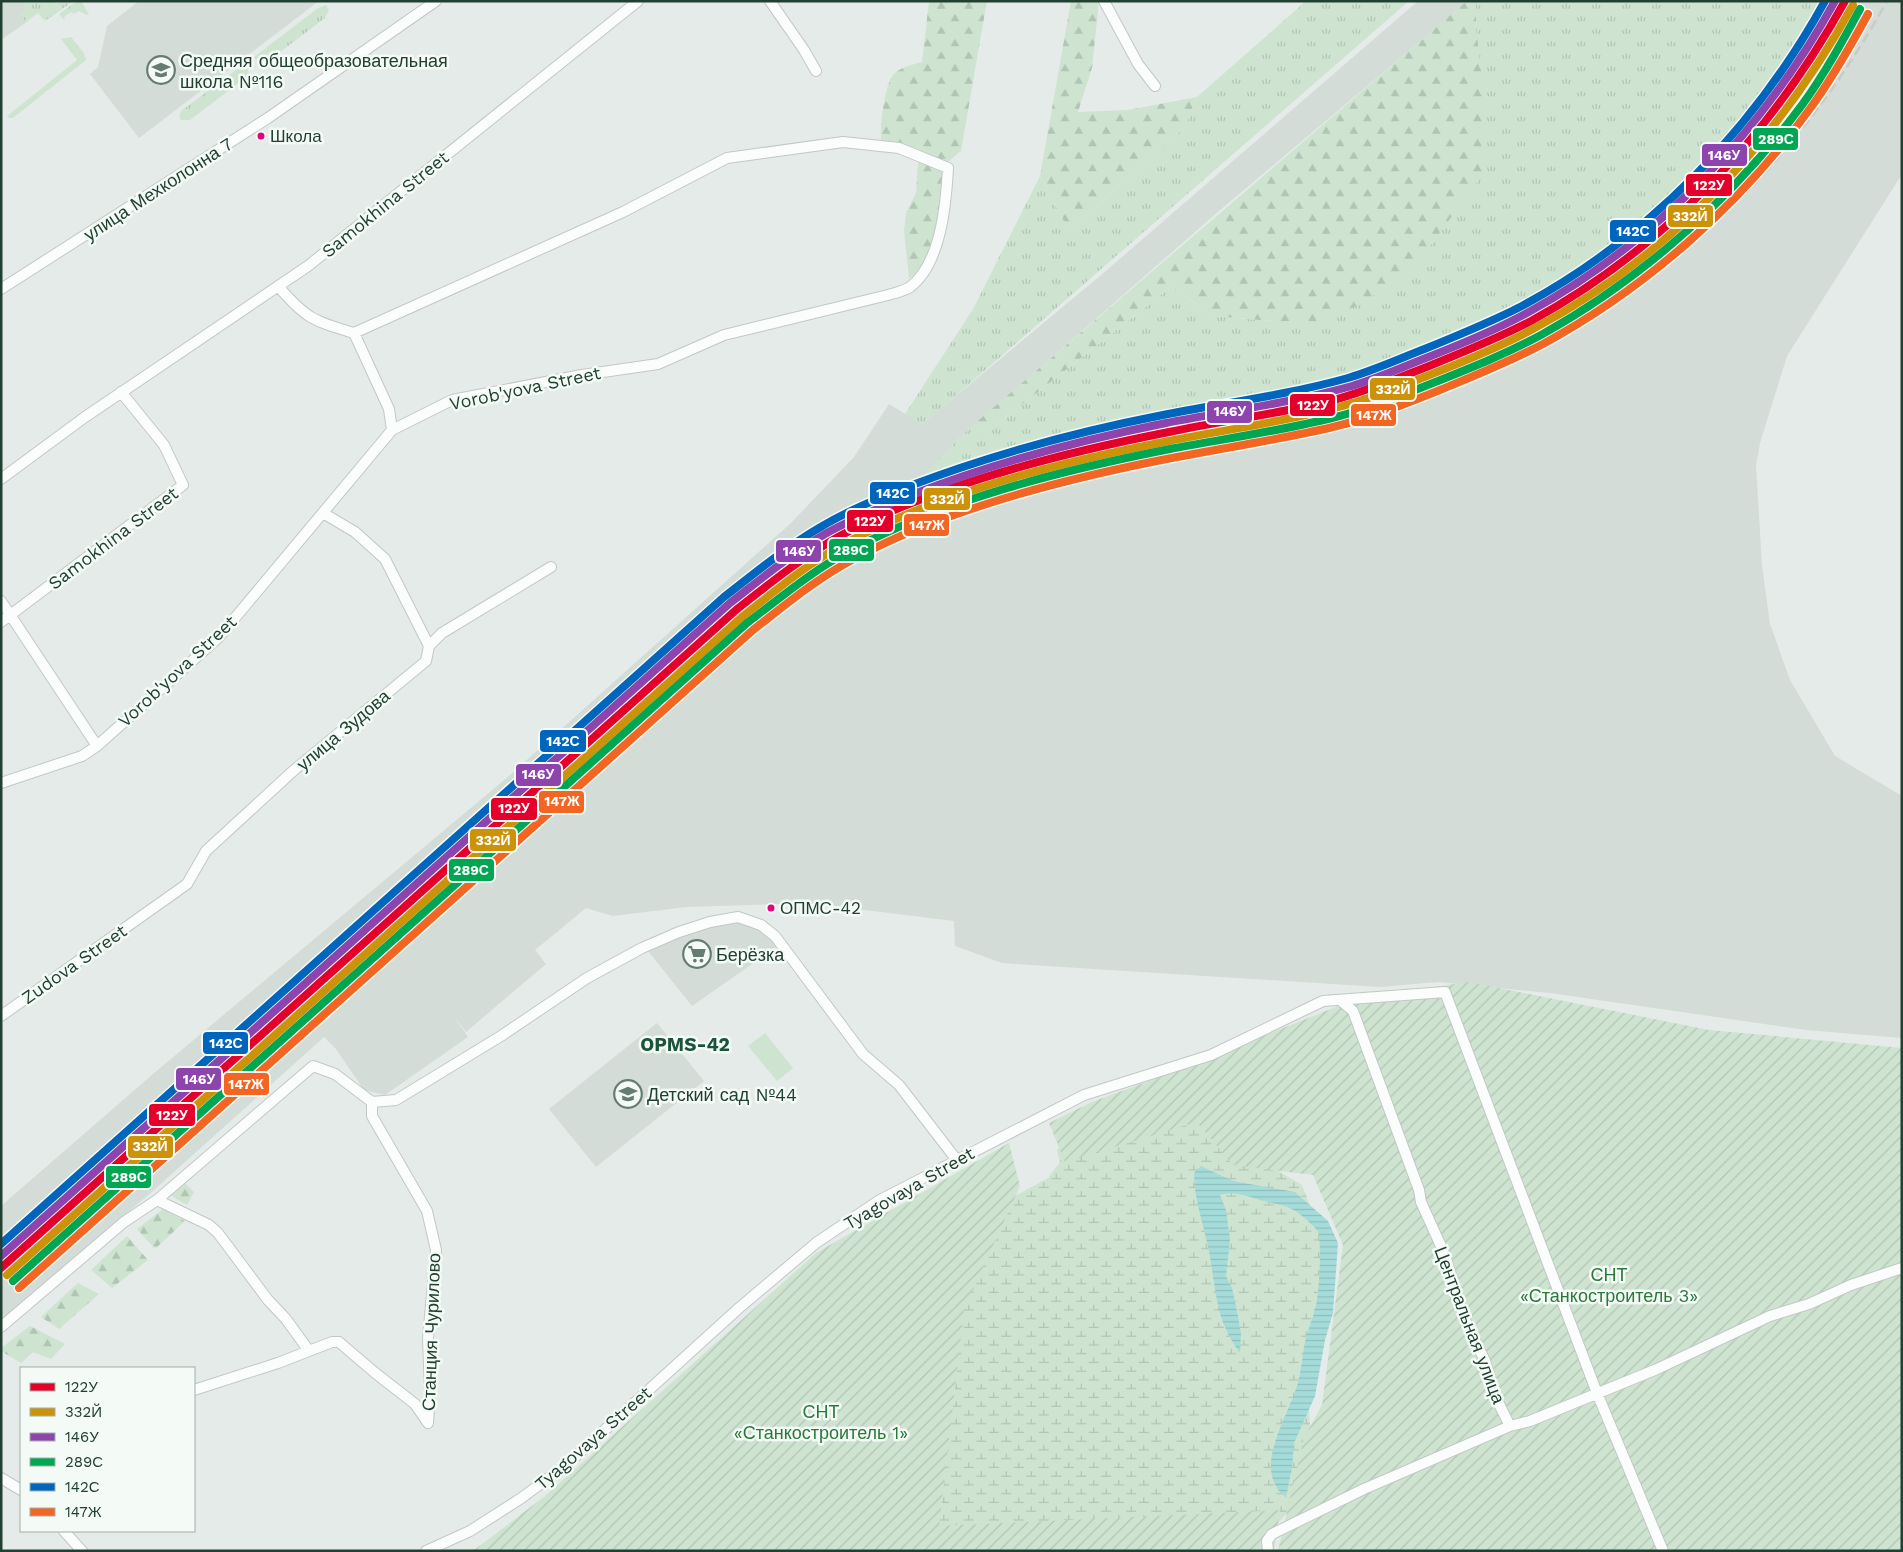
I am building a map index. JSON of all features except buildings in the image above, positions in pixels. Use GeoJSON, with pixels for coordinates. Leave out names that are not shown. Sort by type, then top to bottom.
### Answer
{"type":"FeatureCollection","features":[{"type":"Feature","properties":{"kind":"street","name":"улица Мехколонна 7"},"geometry":{"type":"LineString","coordinates":[[1,289],[268,118],[436,1]]}},
{"type":"Feature","properties":{"kind":"street","name":"Samokhina Street"},"geometry":{"type":"LineString","coordinates":[[1,479],[121,392],[308,266],[638,1]]}},
{"type":"Feature","properties":{"kind":"street"},"geometry":{"type":"LineString","coordinates":[[770,1],[804,50],[816,71]]}},
{"type":"Feature","properties":{"kind":"street"},"geometry":{"type":"LineString","coordinates":[[1104,1],[1138,64],[1155,86]]}},
{"type":"Feature","properties":{"kind":"street","name":"Vorob'yova Street"},"geometry":{"type":"LineString","coordinates":[[1,783],[82,756],[97,746],[219,637],[392,430],[452,400],[582,375],[658,364],[724,334],[888,295],[910,287],[930,262],[945,214],[948,168],[899,148],[843,142],[727,158],[622,212],[354,333]]}},
{"type":"Feature","properties":{"kind":"street"},"geometry":{"type":"LineString","coordinates":[[278,286],[298,309],[317,322],[354,333],[389,409],[392,430]]}},
{"type":"Feature","properties":{"kind":"street","name":"Samokhina Street"},"geometry":{"type":"LineString","coordinates":[[1,622],[12,616],[183,485],[164,445],[121,392]]}},
{"type":"Feature","properties":{"kind":"street"},"geometry":{"type":"LineString","coordinates":[[322,513],[355,532],[385,559],[429,646]]}},
{"type":"Feature","properties":{"kind":"street","name":"улица Зудова"},"geometry":{"type":"LineString","coordinates":[[1,1016],[187,884],[206,852],[293,772],[426,661],[429,646],[442,633],[551,567]]}},
{"type":"Feature","properties":{"kind":"street"},"geometry":{"type":"LineString","coordinates":[[1,601],[97,746]]}},
{"type":"Feature","properties":{"kind":"street"},"geometry":{"type":"LineString","coordinates":[[1,1327],[124,1222],[157,1200],[313,1066],[335,1074],[372,1102],[396,1100],[501,1036],[587,978],[642,948],[702,924],[738,917],[762,925],[775,936],[863,1054],[899,1085],[956,1159]]}},
{"type":"Feature","properties":{"kind":"street","name":"Tyagovaya Street"},"geometry":{"type":"LineString","coordinates":[[426,1551],[470,1531],[520,1500],[565,1466],[739,1308],[816,1243],[880,1200],[956,1159],[1084,1095],[1211,1055],[1323,1002],[1445,992],[1597,1393]]}},
{"type":"Feature","properties":{"kind":"street","name":"Центральная улица"},"geometry":{"type":"LineString","coordinates":[[1340,1000],[1353,1010],[1419,1190],[1421,1202],[1445,1255],[1464,1318],[1485,1361],[1497,1400],[1510,1426],[1530,1421],[1657,1369],[1770,1316],[1809,1304],[1851,1285],[1902,1268]]}},
{"type":"Feature","properties":{"kind":"street","name":"Станция Чурилово"},"geometry":{"type":"LineString","coordinates":[[195,1390],[248,1374],[332,1342],[339,1342],[415,1404],[428,1423],[430,1393],[428,1338],[436,1250],[427,1211],[372,1116],[372,1102]]}},
{"type":"Feature","properties":{"kind":"street"},"geometry":{"type":"LineString","coordinates":[[157,1200],[208,1225],[218,1233],[268,1300],[286,1318],[309,1351]]}},
{"type":"Feature","properties":{"kind":"street"},"geometry":{"type":"LineString","coordinates":[[1597,1393],[1663,1551]]}},
{"type":"Feature","properties":{"kind":"street"},"geometry":{"type":"LineString","coordinates":[[1268,1551],[1267,1541],[1272,1534],[1364,1489],[1510,1426]]}},
{"type":"Feature","properties":{"kind":"street"},"geometry":{"type":"LineString","coordinates":[[1,1478],[20,1489]]}},
{"type":"Feature","properties":{"kind":"street"},"geometry":{"type":"LineString","coordinates":[[65,1532],[82,1551]]}},
{"type":"Feature","properties":{"kind":"shaded area"},"geometry":{"type":"Polygon","coordinates":[[[1,1],[34,1],[28,21],[1,40],[1,1]]]}},
{"type":"Feature","properties":{"kind":"shaded area","name":"Средняя общеобразовательная школа №116"},"geometry":{"type":"Polygon","coordinates":[[[139,1],[319,1],[139,138],[90,74],[98,67],[107,26],[139,1]]]}},
{"type":"Feature","properties":{"kind":"shaded area"},"geometry":{"type":"Polygon","coordinates":[[[1418,1],[1468,1],[1219,211],[953,444],[930,481],[1005,456],[1079,438],[1349,383],[1471,335],[1563,289],[1797,60],[1828,1],[1902,1],[1902,174],[1787,356],[1760,443],[1756,465],[1762,566],[1770,624],[1790,680],[1835,756],[1902,796],[1902,1038],[1806,1030],[1550,993],[1438,982],[1380,987],[1002,963],[955,946],[954,921],[808,903],[686,907],[613,916],[586,908],[535,950],[546,964],[466,1032],[453,1015],[468,1037],[385,1095],[364,1090],[336,1049],[324,1037],[155,1189],[1,1321],[1,1206],[153,1074],[509,776],[790,524],[854,457],[889,404],[922,424],[1100,276],[1418,1]]]}},
{"type":"Feature","properties":{"kind":"shaded area"},"geometry":{"type":"Polygon","coordinates":[[[729,921],[749,923],[778,946],[692,1006],[648,951],[694,931],[729,921]]]}},
{"type":"Feature","properties":{"kind":"shaded area","name":"Детский сад №44"},"geometry":{"type":"Polygon","coordinates":[[[657,1023],[704,1081],[596,1167],[549,1109],[657,1023]]]}},
{"type":"Feature","properties":{"kind":"green space"},"geometry":{"type":"Polygon","coordinates":[[[25,1],[54,1],[56,4],[59,1],[71,3],[45,21],[38,13],[26,22],[20,15],[25,10],[25,1]]]}},
{"type":"Feature","properties":{"kind":"green space"},"geometry":{"type":"Polygon","coordinates":[[[77,1],[81,1],[89,14],[86,15],[79,11],[74,14],[71,12],[64,17],[65,21],[59,14],[77,1]]]}},
{"type":"Feature","properties":{"kind":"green space"},"geometry":{"type":"Polygon","coordinates":[[[929,1],[987,1],[961,151],[943,166],[944,218],[920,273],[909,278],[904,231],[906,213],[916,193],[919,149],[881,140],[881,126],[884,100],[891,78],[897,71],[909,65],[922,62],[929,1]]]}},
{"type":"Feature","properties":{"kind":"green space"},"geometry":{"type":"Polygon","coordinates":[[[1071,1],[1099,1],[1092,68],[1078,112],[1128,110],[1197,97],[1185,127],[1069,231],[1040,176],[1071,1]]]}},
{"type":"Feature","properties":{"kind":"green space"},"geometry":{"type":"Polygon","coordinates":[[[1306,1],[1409,1],[922,425],[905,414],[973,309],[1040,176],[1069,231],[1185,127],[1197,97],[1306,1]]]}},
{"type":"Feature","properties":{"kind":"green space"},"geometry":{"type":"Polygon","coordinates":[[[1467,1],[1476,1],[1476,28],[1487,122],[1485,171],[1417,264],[1362,304],[1318,321],[1271,321],[1214,316],[1171,287],[986,433],[972,426],[1467,1]]]}},
{"type":"Feature","properties":{"kind":"green space"},"geometry":{"type":"Polygon","coordinates":[[[1476,1],[1828,1],[1797,60],[1697,174],[1563,289],[1471,335],[1349,383],[1079,438],[1005,456],[930,482],[925,472],[972,426],[986,433],[1171,287],[1214,316],[1271,321],[1318,321],[1476,28],[1476,1]]]}},
{"type":"Feature","properties":{"kind":"green space"},"geometry":{"type":"Polygon","coordinates":[[[326,5],[329,10],[325,18],[267,62],[261,59],[256,60],[254,57],[318,8],[326,5]]]}},
{"type":"Feature","properties":{"kind":"green space"},"geometry":{"type":"Polygon","coordinates":[[[71,37],[84,53],[86,60],[13,118],[9,118],[7,116],[77,60],[61,39],[71,37]]]}},
{"type":"Feature","properties":{"kind":"green space"},"geometry":{"type":"Polygon","coordinates":[[[248,61],[250,64],[248,69],[249,75],[190,120],[181,120],[179,117],[181,111],[248,61]]]}},
{"type":"Feature","properties":{"kind":"green space","name":"СНТ «Станкостроитель 3»"},"geometry":{"type":"Polygon","coordinates":[[[1469,982],[1709,1030],[1902,1048],[1902,1551],[1278,1551],[1304,1438],[1322,1405],[1343,1245],[1313,1175],[1233,1165],[1197,1122],[1065,1162],[1049,1123],[1092,1102],[1336,1007],[1340,1000],[1469,982]]]}},
{"type":"Feature","properties":{"kind":"green space"},"geometry":{"type":"Polygon","coordinates":[[[765,1033],[793,1068],[777,1081],[748,1046],[765,1033]]]}},
{"type":"Feature","properties":{"kind":"green space"},"geometry":{"type":"Polygon","coordinates":[[[1158,1107],[1214,1122],[1275,1169],[1302,1185],[1323,1238],[1323,1266],[1307,1383],[1311,1438],[1301,1497],[1279,1522],[1227,1551],[918,1551],[906,1447],[984,1213],[1048,1178],[1060,1162],[1057,1151],[1068,1126],[1158,1107]]]}},
{"type":"Feature","properties":{"kind":"green space","name":"СНТ «Станкостроитель 1»"},"geometry":{"type":"Polygon","coordinates":[[[1009,1143],[1020,1186],[964,1310],[939,1526],[1280,1510],[1274,1551],[473,1551],[545,1496],[816,1253],[1009,1143]]]}},
{"type":"Feature","properties":{"kind":"green space"},"geometry":{"type":"Polygon","coordinates":[[[182,1180],[194,1192],[187,1205],[170,1195],[182,1180]]]}},
{"type":"Feature","properties":{"kind":"green space"},"geometry":{"type":"Polygon","coordinates":[[[163,1209],[185,1221],[155,1249],[137,1229],[163,1209]]]}},
{"type":"Feature","properties":{"kind":"green space"},"geometry":{"type":"Polygon","coordinates":[[[127,1236],[148,1260],[112,1288],[91,1270],[127,1236]]]}},
{"type":"Feature","properties":{"kind":"green space"},"geometry":{"type":"Polygon","coordinates":[[[78,1283],[99,1294],[59,1329],[41,1317],[78,1283]]]}},
{"type":"Feature","properties":{"kind":"green space"},"geometry":{"type":"Polygon","coordinates":[[[30,1326],[65,1344],[51,1359],[33,1352],[21,1363],[1,1351],[1,1348],[30,1326]]]}},
{"type":"Feature","properties":{"kind":"water"},"geometry":{"type":"Polygon","coordinates":[[[1201,1166],[1233,1181],[1295,1192],[1328,1221],[1338,1243],[1333,1313],[1325,1340],[1315,1396],[1294,1443],[1292,1468],[1286,1497],[1276,1486],[1272,1474],[1271,1459],[1274,1445],[1298,1383],[1306,1337],[1316,1305],[1320,1265],[1318,1232],[1304,1217],[1287,1207],[1240,1195],[1220,1195],[1226,1210],[1230,1239],[1226,1276],[1232,1288],[1237,1311],[1241,1334],[1240,1353],[1225,1328],[1218,1304],[1194,1183],[1194,1173],[1201,1166]]]}},
{"type":"Feature","properties":{"kind":"railway"},"geometry":{"type":"LineString","coordinates":[[1,1277],[630,717],[719,633],[776,587],[846,544],[895,520],[972,490],[1048,468],[1126,454],[1243,438],[1363,412],[1442,388],[1519,357],[1557,338],[1601,313],[1639,286],[1723,215],[1755,183],[1813,115],[1864,40],[1887,1]]}},
{"type":"Feature","properties":{"kind":"railway"},"geometry":{"type":"LineString","coordinates":[[1,1241],[352,937],[464,831]]}},
{"type":"Feature","properties":{"kind":"transit line","name":"142С"},"geometry":{"type":"LineString","coordinates":[[1,1244],[724,597],[794,544],[830,522],[862,506],[938,475],[1034,445],[1098,429],[1279,394],[1348,378],[1378,368],[1451,338],[1522,306],[1569,278],[1614,247],[1656,213],[1695,175],[1732,135],[1766,93],[1797,48],[1825,1]]}},
{"type":"Feature","properties":{"kind":"transit line","name":"146У"},"geometry":{"type":"LineString","coordinates":[[1,1256],[730,603],[800,550],[825,534],[869,512],[945,482],[1007,462],[1102,437],[1166,423],[1283,402],[1352,386],[1382,376],[1492,331],[1527,313],[1575,285],[1620,253],[1663,217],[1703,179],[1775,95],[1835,1]]}},
{"type":"Feature","properties":{"kind":"transit line","name":"122У"},"geometry":{"type":"LineString","coordinates":[[1,1268],[736,610],[798,562],[824,545],[875,518],[956,486],[1042,461],[1128,440],[1330,401],[1380,385],[1494,339],[1531,321],[1580,292],[1627,259],[1670,223],[1711,183],[1749,142],[1784,97],[1816,50],[1845,1]]}},
{"type":"Feature","properties":{"kind":"transit line","name":"332Й"},"geometry":{"type":"LineString","coordinates":[[7,1275],[742,617],[804,569],[844,544],[881,526],[961,494],[1044,469],[1128,449],[1311,414],[1345,405],[1385,392],[1462,362],[1498,347],[1533,329],[1583,300],[1631,267],[1717,191],[1791,103],[1853,5]]}},
{"type":"Feature","properties":{"kind":"transit line","name":"289С"},"geometry":{"type":"LineString","coordinates":[[13,1281],[747,623],[809,576],[849,551],[886,533],[965,501],[1088,466],[1312,423],[1346,414],[1386,401],[1464,370],[1503,354],[1541,335],[1615,289],[1684,234],[1716,204],[1775,139],[1802,105],[1840,46],[1860,9]]}},
{"type":"Feature","properties":{"kind":"transit line","name":"147Ж"},"geometry":{"type":"LineString","coordinates":[[19,1288],[753,630],[812,585],[837,568],[886,542],[1009,497],[1095,474],[1347,423],[1440,390],[1543,344],[1581,322],[1618,297],[1689,242],[1722,211],[1753,179],[1809,110],[1833,75],[1868,14]]}},
{"type":"Feature","properties":{"kind":"place","name":"Средняя общеобразовательная школа №116"},"geometry":{"type":"Point","coordinates":[161,70]}},
{"type":"Feature","properties":{"kind":"place","name":"Школа"},"geometry":{"type":"Point","coordinates":[261,136]}},
{"type":"Feature","properties":{"kind":"place","name":"ОПМС-42"},"geometry":{"type":"Point","coordinates":[771,908]}},
{"type":"Feature","properties":{"kind":"place","name":"Берёзка"},"geometry":{"type":"Point","coordinates":[697,954]}},
{"type":"Feature","properties":{"kind":"place","name":"Детский сад №44"},"geometry":{"type":"Point","coordinates":[628,1094]}},
{"type":"Feature","properties":{"kind":"district","name":"OPMS-42"},"geometry":{"type":"Point","coordinates":[685,1044]}}]}
